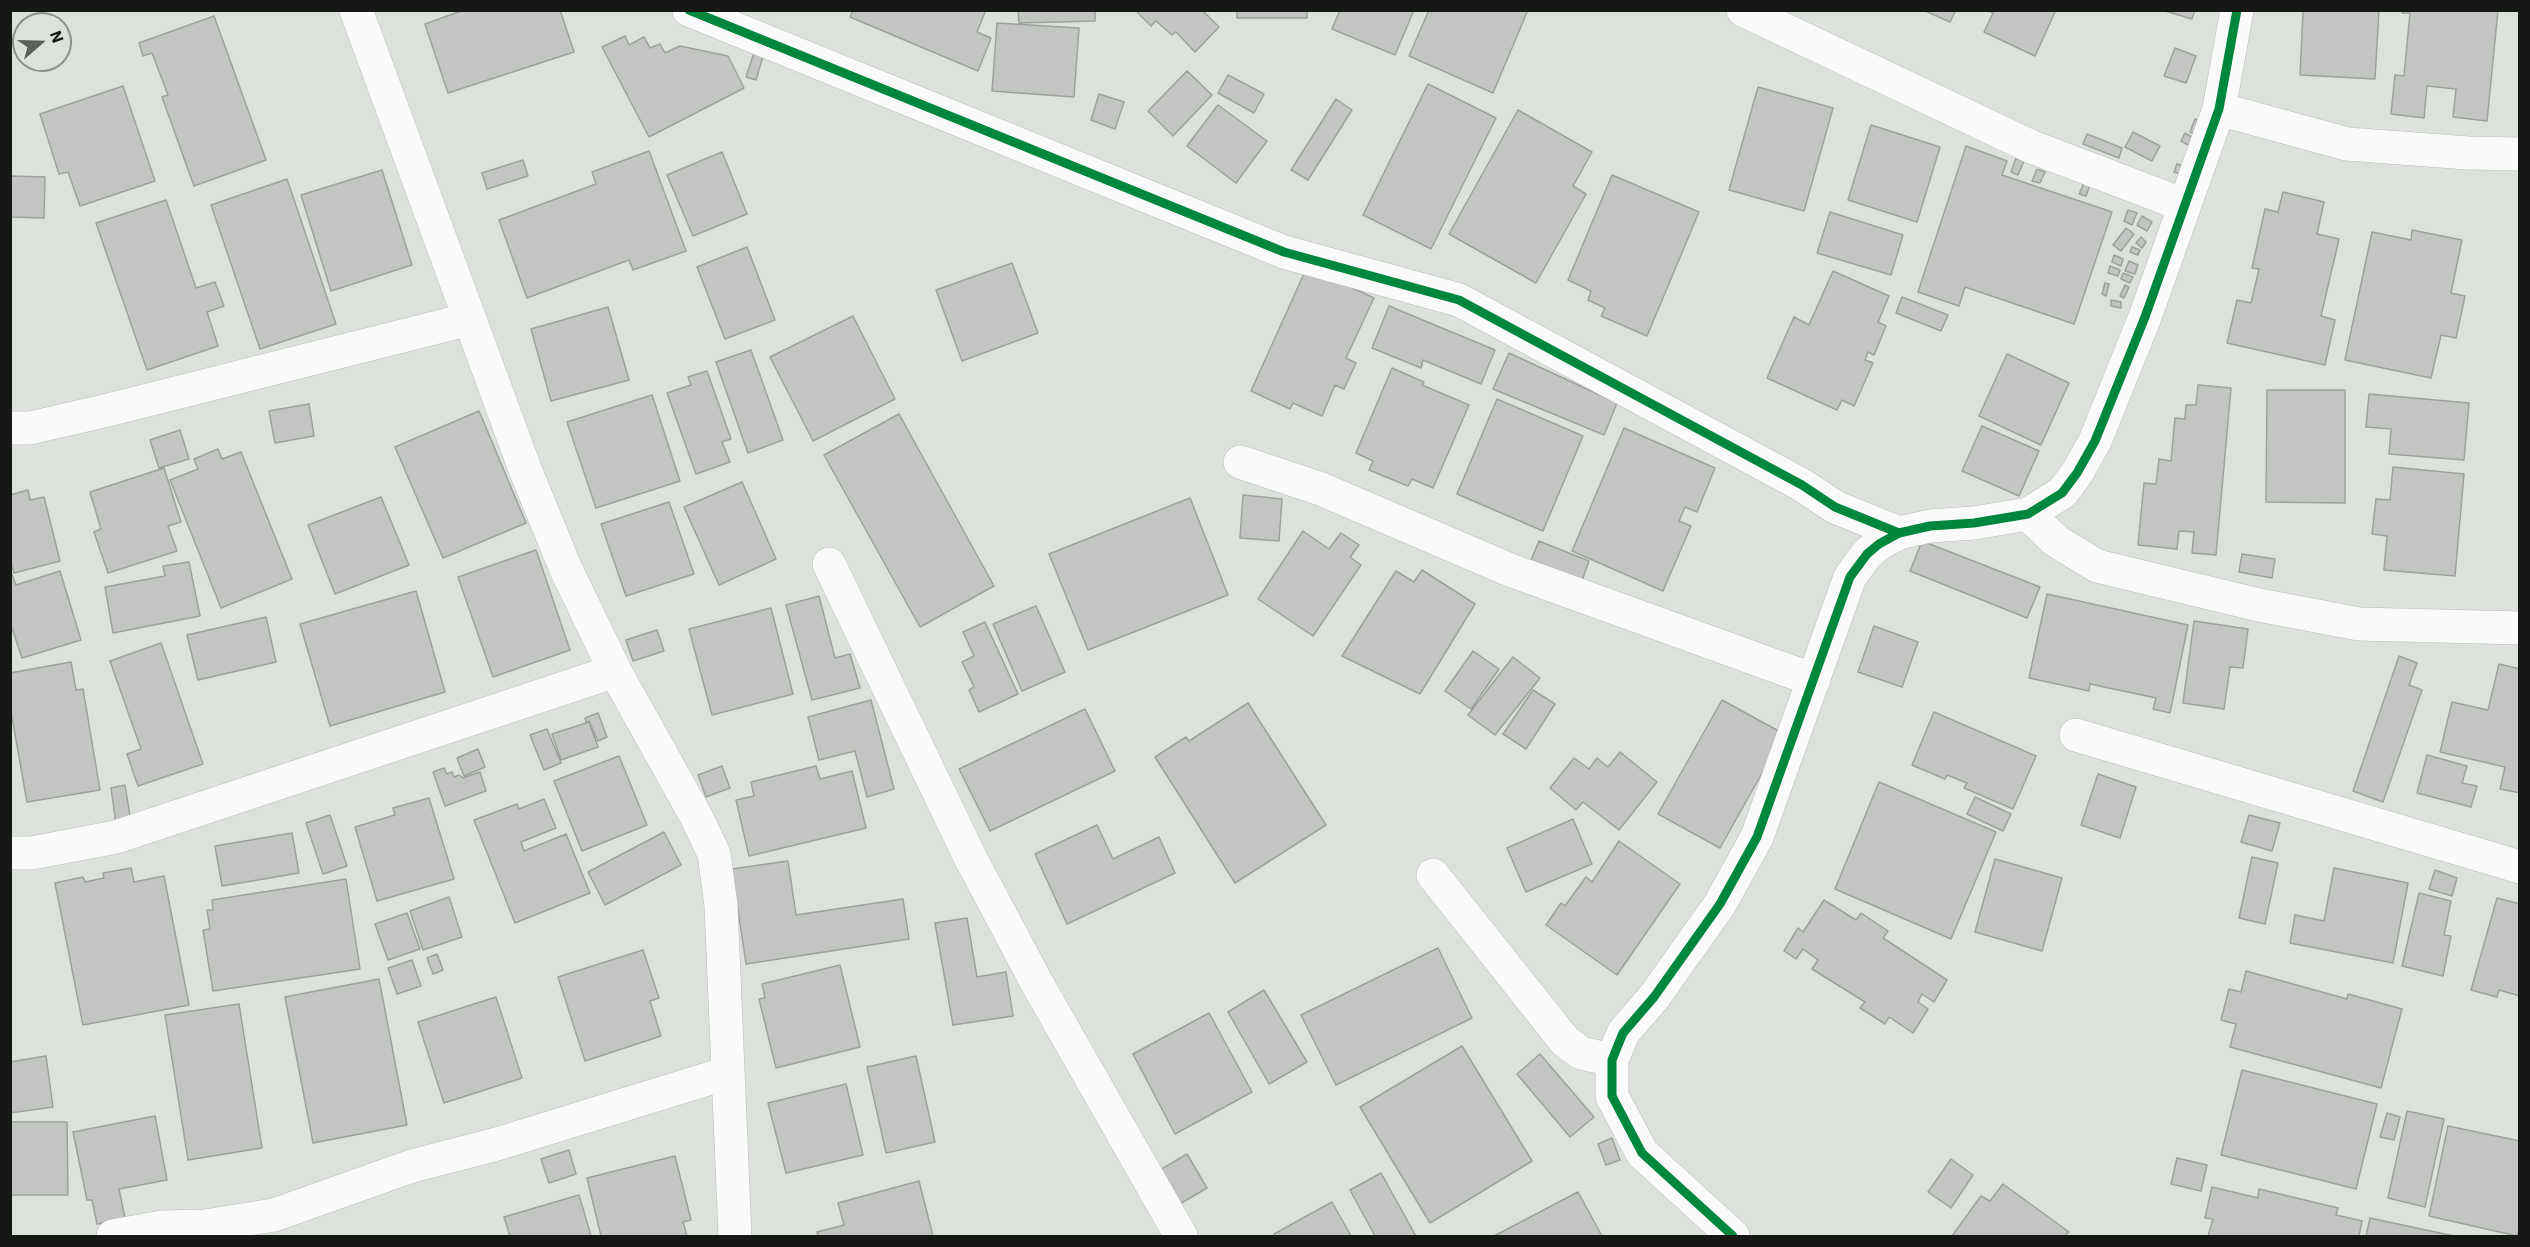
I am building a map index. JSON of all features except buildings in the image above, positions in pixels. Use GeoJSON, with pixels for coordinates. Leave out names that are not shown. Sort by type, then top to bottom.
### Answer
{"type":"FeatureCollection","features":[{"type":"Feature","properties":{"kind":"street"},"geometry":{"type":"LineString","coordinates":[[356,10],[525,469],[565,567],[615,671],[697,818],[714,854],[721,905],[735,1236]]}},
{"type":"Feature","properties":{"kind":"street"},"geometry":{"type":"LineString","coordinates":[[689,10],[744,20],[1284,252],[1459,300],[1802,485],[1835,507],[1899,533]]}},
{"type":"Feature","properties":{"kind":"street"},"geometry":{"type":"LineString","coordinates":[[1743,10],[2032,147],[2184,205]]}},
{"type":"Feature","properties":{"kind":"street"},"geometry":{"type":"LineString","coordinates":[[1733,1236],[1642,1153],[1612,1096],[1612,1060],[1623,1033],[1654,997],[1720,904],[1757,837],[1850,577],[1867,554],[1879,543],[1899,533],[1930,526],[1974,523],[2028,514],[2062,493],[2077,473],[2095,441],[2145,317],[2219,109],[2237,10]]}},
{"type":"Feature","properties":{"kind":"street"},"geometry":{"type":"LineString","coordinates":[[2219,109],[2313,137],[2347,144],[2468,153],[2520,154]]}},
{"type":"Feature","properties":{"kind":"street"},"geometry":{"type":"LineString","coordinates":[[10,428],[30,428],[104,411],[470,319]]}},
{"type":"Feature","properties":{"kind":"street"},"geometry":{"type":"LineString","coordinates":[[1240,462],[1321,489],[1510,570],[1815,680]]}},
{"type":"Feature","properties":{"kind":"street"},"geometry":{"type":"LineString","coordinates":[[2028,514],[2056,541],[2097,566],[2259,604],[2359,624],[2520,628]]}},
{"type":"Feature","properties":{"kind":"street"},"geometry":{"type":"LineString","coordinates":[[829,564],[971,859],[1038,985],[1181,1236]]}},
{"type":"Feature","properties":{"kind":"street"},"geometry":{"type":"LineString","coordinates":[[10,853],[32,853],[116,837],[615,671]]}},
{"type":"Feature","properties":{"kind":"street"},"geometry":{"type":"LineString","coordinates":[[2076,735],[2520,867]]}},
{"type":"Feature","properties":{"kind":"street"},"geometry":{"type":"LineString","coordinates":[[1433,875],[1565,1041],[1581,1053],[1612,1060]]}},
{"type":"Feature","properties":{"kind":"street"},"geometry":{"type":"LineString","coordinates":[[113,1236],[162,1227],[269,1226],[412,1166],[497,1144],[727,1073]]}},
{"type":"Feature","properties":{"kind":"cycle path"},"geometry":{"type":"LineString","coordinates":[[689,10],[1284,252],[1459,300],[1802,485],[1835,507],[1899,533]]}},
{"type":"Feature","properties":{"kind":"cycle path"},"geometry":{"type":"LineString","coordinates":[[1733,1236],[1642,1153],[1612,1096],[1612,1060],[1623,1033],[1654,997],[1720,904],[1757,837],[1850,577],[1867,554],[1899,533],[1930,526],[1974,523],[2028,514],[2062,493],[2077,473],[2095,441],[2145,317],[2219,109],[2237,10]]}}]}
